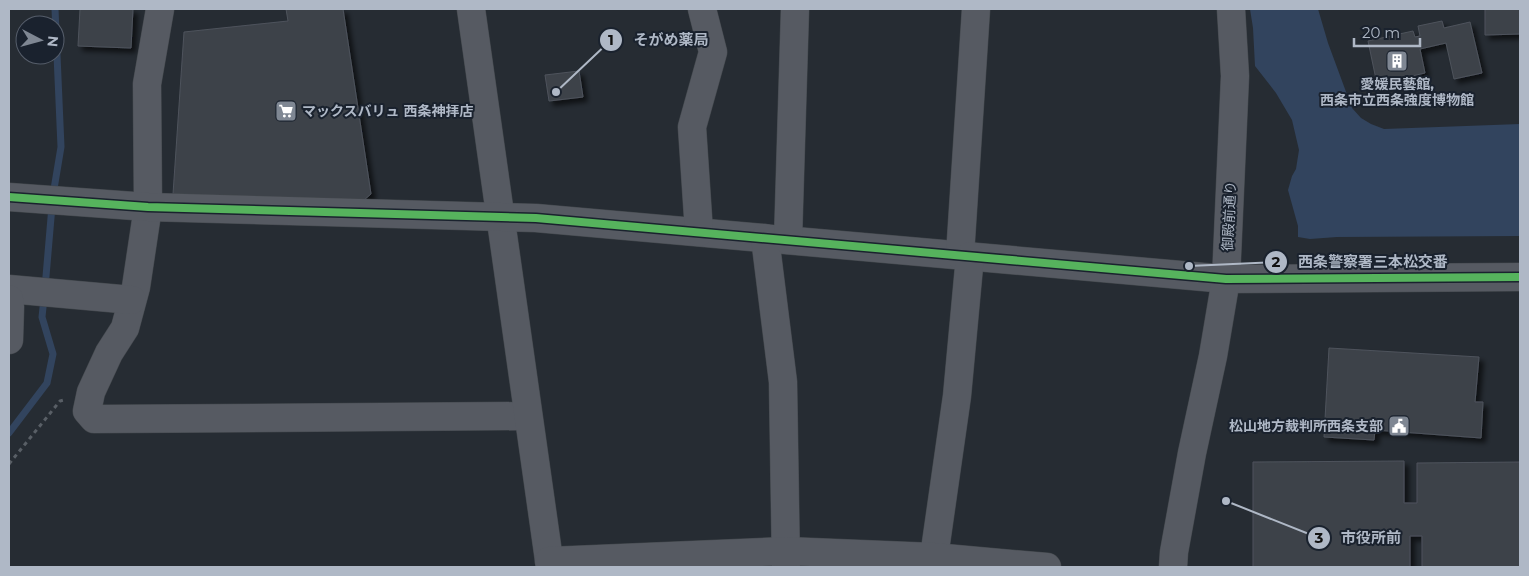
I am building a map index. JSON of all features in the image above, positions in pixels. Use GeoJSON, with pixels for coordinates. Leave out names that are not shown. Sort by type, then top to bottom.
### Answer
{"type":"FeatureCollection","features":[{"type":"Feature","properties":{"kind":"street"},"geometry":{"type":"LineString","coordinates":[[160,9],[147,84],[148,207],[136,287],[125,328],[109,353],[91,392],[87,411],[94,419],[528,416]]}},
{"type":"Feature","properties":{"kind":"street"},"geometry":{"type":"LineString","coordinates":[[471,9],[549,564],[786,559],[890,561],[934,557],[1042,567]]}},
{"type":"Feature","properties":{"kind":"street"},"geometry":{"type":"LineString","coordinates":[[698,232],[692,127],[713,52],[702,9]]}},
{"type":"Feature","properties":{"kind":"street"},"geometry":{"type":"LineString","coordinates":[[786,559],[783,382],[776,239],[795,9]]}},
{"type":"Feature","properties":{"kind":"street"},"geometry":{"type":"LineString","coordinates":[[934,557],[957,396],[966,256],[976,9]]}},
{"type":"Feature","properties":{"kind":"street","name":"御殿前通り"},"geometry":{"type":"LineString","coordinates":[[1173,567],[1192,453],[1213,356],[1226,279],[1235,99],[1227,13]]}},
{"type":"Feature","properties":{"kind":"street"},"geometry":{"type":"LineString","coordinates":[[9,197],[148,207],[536,218],[1226,279],[1520,277]]}},
{"type":"Feature","properties":{"kind":"street"},"geometry":{"type":"LineString","coordinates":[[9,289],[132,300]]}},
{"type":"Feature","properties":{"kind":"street"},"geometry":{"type":"LineString","coordinates":[[9,299],[9,340]]}},
{"type":"Feature","properties":{"kind":"path"},"geometry":{"type":"LineString","coordinates":[[9,464],[60,401],[91,392]]}},
{"type":"Feature","properties":{"kind":"water"},"geometry":{"type":"Polygon","coordinates":[[[1250,9],[1318,9],[1328,43],[1352,108],[1361,118],[1371,124],[1384,129],[1520,124],[1520,236],[1337,237],[1310,239],[1298,237],[1298,226],[1288,190],[1296,169],[1299,150],[1292,120],[1276,93],[1255,66],[1250,9]]]}},
{"type":"Feature","properties":{"kind":"building"},"geometry":{"type":"Polygon","coordinates":[[[80,9],[133,9],[131,48],[78,46],[80,9]]]}},
{"type":"Feature","properties":{"kind":"building"},"geometry":{"type":"Polygon","coordinates":[[[286,9],[343,9],[371,194],[364,200],[173,194],[184,32],[288,21],[286,9]]]}},
{"type":"Feature","properties":{"kind":"building"},"geometry":{"type":"Polygon","coordinates":[[[1485,9],[1520,9],[1520,34],[1485,35],[1485,9]]]}},
{"type":"Feature","properties":{"kind":"building","name":"愛媛民藝館, 西条市立西条強度博物館"},"geometry":{"type":"Polygon","coordinates":[[[1442,21],[1444,28],[1470,22],[1482,73],[1454,79],[1446,43],[1420,49],[1425,73],[1377,84],[1368,41],[1413,31],[1415,37],[1420,36],[1418,26],[1442,21]]]}},
{"type":"Feature","properties":{"kind":"building"},"geometry":{"type":"Polygon","coordinates":[[[579,71],[583,97],[549,101],[545,75],[579,71]]]}},
{"type":"Feature","properties":{"kind":"building"},"geometry":{"type":"Polygon","coordinates":[[[1329,348],[1479,357],[1475,402],[1483,402],[1481,438],[1375,430],[1374,440],[1324,437],[1329,348]]]}},
{"type":"Feature","properties":{"kind":"building"},"geometry":{"type":"Polygon","coordinates":[[[1404,461],[1404,503],[1417,503],[1417,463],[1520,462],[1520,567],[1424,567],[1422,566],[1422,536],[1410,536],[1410,567],[1253,567],[1253,462],[1404,461]]]}},
{"type":"Feature","properties":{"kind":"waterway"},"geometry":{"type":"LineString","coordinates":[[53,195],[61,147],[55,9]]}},
{"type":"Feature","properties":{"kind":"waterway"},"geometry":{"type":"LineString","coordinates":[[45,288],[52,206]]}},
{"type":"Feature","properties":{"kind":"waterway"},"geometry":{"type":"LineString","coordinates":[[9,433],[47,383],[53,354],[42,317],[44,298]]}},
{"type":"Feature","properties":{"kind":"cycle path"},"geometry":{"type":"LineString","coordinates":[[9,197],[148,207],[536,218],[1226,279],[1520,277]]}},
{"type":"Feature","properties":{"kind":"place","name":"愛媛民藝館, 西条市立西条強度博物館"},"geometry":{"type":"Point","coordinates":[1397,61]}},
{"type":"Feature","properties":{"kind":"place","name":"そがめ薬局"},"geometry":{"type":"Point","coordinates":[556,92]}},
{"type":"Feature","properties":{"kind":"place","name":"マックスバリュ 西条神拝店"},"geometry":{"type":"Point","coordinates":[286,111]}},
{"type":"Feature","properties":{"kind":"place","name":"西条警察署三本松交番"},"geometry":{"type":"Point","coordinates":[1189,266]}},
{"type":"Feature","properties":{"kind":"place","name":"松山地方裁判所西条支部"},"geometry":{"type":"Point","coordinates":[1399,426]}},
{"type":"Feature","properties":{"kind":"place","name":"市役所前"},"geometry":{"type":"Point","coordinates":[1226,501]}}]}
